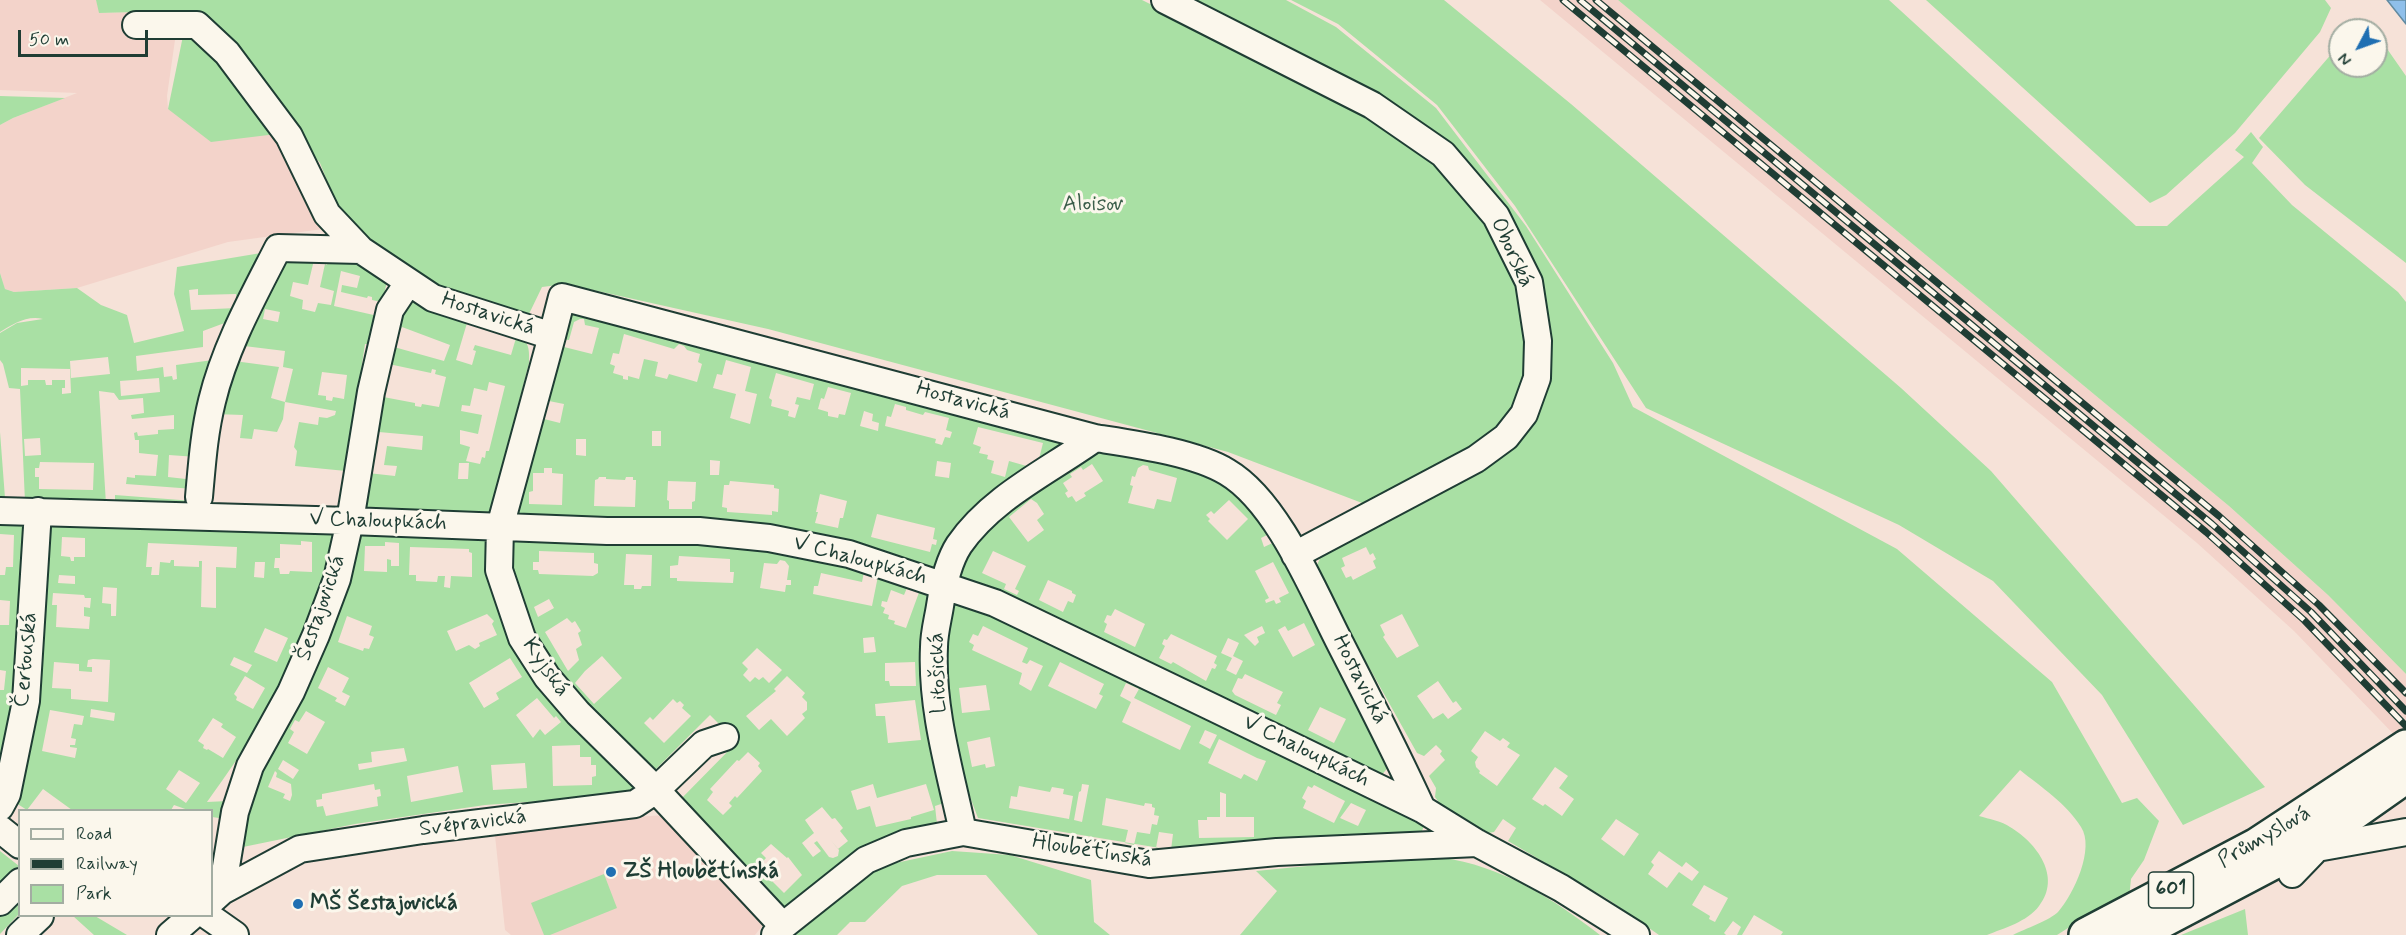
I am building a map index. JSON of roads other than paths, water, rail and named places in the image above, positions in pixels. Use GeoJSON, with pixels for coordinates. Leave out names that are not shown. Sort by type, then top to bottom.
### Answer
{"type":"FeatureCollection","features":[{"type":"Feature","properties":{"kind":"main road","name":"Průmyslová"},"geometry":{"type":"LineString","coordinates":[[2086,935],[2274,861],[2406,747]]}},
{"type":"Feature","properties":{"kind":"main road","name":"Průmyslová"},"geometry":{"type":"LineString","coordinates":[[2136,935],[2334,826],[2406,776]]}},
{"type":"Feature","properties":{"kind":"street","name":"Oborská"},"geometry":{"type":"LineString","coordinates":[[1166,0],[1372,105],[1443,154],[1496,216],[1529,282],[1538,341],[1537,378],[1524,414],[1506,437],[1476,459],[1295,555]]}},
{"type":"Feature","properties":{"kind":"street","name":"Hostavická"},"geometry":{"type":"LineString","coordinates":[[136,25],[197,25],[227,52],[289,136],[327,214],[361,250],[408,284],[433,298],[552,336],[562,297],[1095,438],[1130,443],[1184,456],[1228,472],[1266,508],[1295,555],[1422,809]]}},
{"type":"Feature","properties":{"kind":"street"},"geometry":{"type":"LineString","coordinates":[[199,497],[204,440],[212,398],[236,331],[278,248],[361,250]]}},
{"type":"Feature","properties":{"kind":"street","name":"Šestajovická"},"geometry":{"type":"LineString","coordinates":[[217,896],[235,812],[250,766],[291,692],[337,579],[350,520],[371,392],[390,310],[408,284]]}},
{"type":"Feature","properties":{"kind":"street","name":"Kyjská"},"geometry":{"type":"LineString","coordinates":[[552,336],[500,526],[499,570],[522,638],[547,677],[578,713],[656,790],[779,930]]}},
{"type":"Feature","properties":{"kind":"street","name":"Litošická"},"geometry":{"type":"LineString","coordinates":[[963,832],[945,756],[936,696],[934,646],[943,584],[958,546],[981,520],[1015,490],[1095,438]]}},
{"type":"Feature","properties":{"kind":"street","name":"V Chaloupkách"},"geometry":{"type":"LineString","coordinates":[[0,511],[350,520],[607,531],[699,531],[769,538],[849,554],[996,603],[1422,809],[1476,843],[1561,888],[1636,935]]}},
{"type":"Feature","properties":{"kind":"street","name":"Čertouská"},"geometry":{"type":"LineString","coordinates":[[0,807],[7,794],[26,701],[38,511]]}},
{"type":"Feature","properties":{"kind":"street","name":"Svépravická"},"geometry":{"type":"LineString","coordinates":[[217,896],[300,849],[423,830],[635,804],[656,790],[704,744],[725,737]]}},
{"type":"Feature","properties":{"kind":"street"},"geometry":{"type":"LineString","coordinates":[[0,829],[18,843]]}},
{"type":"Feature","properties":{"kind":"street","name":"Hloubětínská"},"geometry":{"type":"LineString","coordinates":[[779,930],[866,860],[906,843],[963,832],[1149,864],[1277,852],[1476,843]]}},
{"type":"Feature","properties":{"kind":"street"},"geometry":{"type":"LineString","coordinates":[[2274,861],[2317,848],[2406,832]]}},
{"type":"Feature","properties":{"kind":"street"},"geometry":{"type":"LineString","coordinates":[[0,902],[18,884]]}},
{"type":"Feature","properties":{"kind":"street"},"geometry":{"type":"LineString","coordinates":[[20,935],[38,917]]}},
{"type":"Feature","properties":{"kind":"street"},"geometry":{"type":"LineString","coordinates":[[170,935],[190,917]]}},
{"type":"Feature","properties":{"kind":"street"},"geometry":{"type":"LineString","coordinates":[[211,917],[235,935]]}},
{"type":"Feature","properties":{"kind":"water"},"geometry":{"type":"Polygon","coordinates":[[[2387,0],[2406,0],[2406,24],[2387,0]]]}},
{"type":"Feature","properties":{"kind":"railway"},"geometry":{"type":"LineString","coordinates":[[1563,0],[2206,532],[2304,620],[2406,726]]}},
{"type":"Feature","properties":{"kind":"railway"},"geometry":{"type":"LineString","coordinates":[[1580,0],[2212,524],[2311,612],[2406,711]]}},
{"type":"Feature","properties":{"kind":"railway"},"geometry":{"type":"LineString","coordinates":[[1596,0],[2219,516],[2319,605],[2406,693]]}},
{"type":"Feature","properties":{"kind":"place","name":"ZŠ Hloubětínská"},"geometry":{"type":"Point","coordinates":[611,872]}},
{"type":"Feature","properties":{"kind":"place","name":"MŠ Šestajovická"},"geometry":{"type":"Point","coordinates":[298,904]}},
{"type":"Feature","properties":{"kind":"park label","name":"Aloisov"},"geometry":{"type":"Point","coordinates":[1093,205]}}]}
